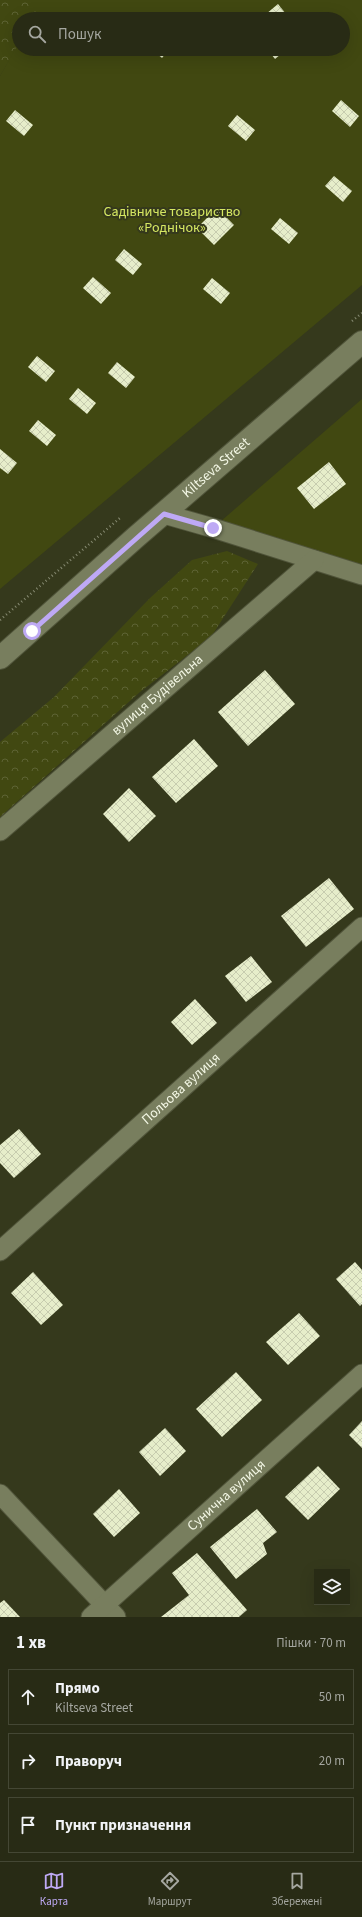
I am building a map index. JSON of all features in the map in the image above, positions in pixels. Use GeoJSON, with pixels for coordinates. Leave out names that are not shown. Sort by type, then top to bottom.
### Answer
{"type":"FeatureCollection","features":[{"type":"Feature","properties":{"kind":"main road","name":"Kiltseva Street"},"geometry":{"type":"LineString","coordinates":[[0,658],[362,342]]}},
{"type":"Feature","properties":{"kind":"street"},"geometry":{"type":"LineString","coordinates":[[164,514],[362,575]]}},
{"type":"Feature","properties":{"kind":"street","name":"вулиця Будівельна"},"geometry":{"type":"LineString","coordinates":[[0,831],[314,560]]}},
{"type":"Feature","properties":{"kind":"street","name":"Польова вулиця"},"geometry":{"type":"LineString","coordinates":[[0,1250],[362,928]]}},
{"type":"Feature","properties":{"kind":"street","name":"Сунична вулиця"},"geometry":{"type":"LineString","coordinates":[[104,1613],[362,1374]]}},
{"type":"Feature","properties":{"kind":"street"},"geometry":{"type":"LineString","coordinates":[[0,1494],[104,1613]]}},
{"type":"Feature","properties":{"kind":"path"},"geometry":{"type":"LineString","coordinates":[[0,620],[13,610]]}},
{"type":"Feature","properties":{"kind":"green space"},"geometry":{"type":"Polygon","coordinates":[[[0,0],[44,0],[37,12],[12,12],[12,55],[0,76],[0,0]]]}},
{"type":"Feature","properties":{"kind":"green space","name":"Садівниче товариство «Роднічок»"},"geometry":{"type":"Polygon","coordinates":[[[42,0],[362,0],[362,285],[0,589],[0,76],[12,55],[12,56],[350,56],[350,12],[36,12],[42,0]]]}},
{"type":"Feature","properties":{"kind":"green space"},"geometry":{"type":"Polygon","coordinates":[[[362,399],[362,575],[213,528],[362,399]]]}},
{"type":"Feature","properties":{"kind":"green space"},"geometry":{"type":"Polygon","coordinates":[[[227,551],[258,564],[211,637],[140,692],[0,817],[0,742],[54,697],[150,598],[192,560],[227,551]]]}},
{"type":"Feature","properties":{"kind":"building"},"geometry":{"type":"Polygon","coordinates":[[[278,4],[284,12],[268,12],[278,4]]]}},
{"type":"Feature","properties":{"kind":"building"},"geometry":{"type":"Polygon","coordinates":[[[341,100],[359,116],[350,127],[332,111],[341,100]]]}},
{"type":"Feature","properties":{"kind":"building"},"geometry":{"type":"Polygon","coordinates":[[[15,110],[33,125],[24,136],[6,121],[15,110]]]}},
{"type":"Feature","properties":{"kind":"building"},"geometry":{"type":"Polygon","coordinates":[[[237,115],[255,130],[246,141],[228,126],[237,115]]]}},
{"type":"Feature","properties":{"kind":"building"},"geometry":{"type":"Polygon","coordinates":[[[334,176],[352,191],[343,202],[325,186],[334,176]]]}},
{"type":"Feature","properties":{"kind":"building"},"geometry":{"type":"Polygon","coordinates":[[[217,208],[234,225],[214,245],[197,228],[217,208]]]}},
{"type":"Feature","properties":{"kind":"building"},"geometry":{"type":"Polygon","coordinates":[[[280,218],[298,233],[289,244],[271,229],[280,218]]]}},
{"type":"Feature","properties":{"kind":"building"},"geometry":{"type":"Polygon","coordinates":[[[124,249],[142,264],[133,275],[115,260],[124,249]]]}},
{"type":"Feature","properties":{"kind":"building"},"geometry":{"type":"Polygon","coordinates":[[[93,277],[111,293],[101,304],[83,288],[93,277]]]}},
{"type":"Feature","properties":{"kind":"building"},"geometry":{"type":"Polygon","coordinates":[[[212,278],[230,293],[221,304],[203,289],[212,278]]]}},
{"type":"Feature","properties":{"kind":"building"},"geometry":{"type":"Polygon","coordinates":[[[37,356],[55,371],[46,382],[28,367],[37,356]]]}},
{"type":"Feature","properties":{"kind":"building"},"geometry":{"type":"Polygon","coordinates":[[[117,362],[135,377],[126,388],[108,373],[117,362]]]}},
{"type":"Feature","properties":{"kind":"building"},"geometry":{"type":"Polygon","coordinates":[[[78,388],[96,403],[87,414],[69,399],[78,388]]]}},
{"type":"Feature","properties":{"kind":"building"},"geometry":{"type":"Polygon","coordinates":[[[38,420],[56,435],[47,446],[29,431],[38,420]]]}},
{"type":"Feature","properties":{"kind":"building"},"geometry":{"type":"Polygon","coordinates":[[[0,449],[17,463],[8,474],[0,468],[0,449]]]}},
{"type":"Feature","properties":{"kind":"building"},"geometry":{"type":"Polygon","coordinates":[[[329,462],[346,484],[314,509],[297,488],[329,462]]]}},
{"type":"Feature","properties":{"kind":"building"},"geometry":{"type":"Polygon","coordinates":[[[265,670],[295,704],[248,746],[218,712],[265,670]]]}},
{"type":"Feature","properties":{"kind":"building"},"geometry":{"type":"Polygon","coordinates":[[[194,739],[218,766],[176,803],[152,777],[194,739]]]}},
{"type":"Feature","properties":{"kind":"building"},"geometry":{"type":"Polygon","coordinates":[[[129,788],[156,816],[129,842],[103,814],[129,788]]]}},
{"type":"Feature","properties":{"kind":"building"},"geometry":{"type":"Polygon","coordinates":[[[329,878],[354,909],[306,947],[281,916],[329,878]]]}},
{"type":"Feature","properties":{"kind":"building"},"geometry":{"type":"Polygon","coordinates":[[[251,956],[272,982],[246,1002],[225,976],[251,956]]]}},
{"type":"Feature","properties":{"kind":"building"},"geometry":{"type":"Polygon","coordinates":[[[195,999],[217,1023],[192,1045],[171,1022],[195,999]]]}},
{"type":"Feature","properties":{"kind":"building"},"geometry":{"type":"Polygon","coordinates":[[[19,1129],[41,1154],[14,1178],[0,1163],[0,1145],[19,1129]]]}},
{"type":"Feature","properties":{"kind":"building"},"geometry":{"type":"Polygon","coordinates":[[[355,1262],[362,1270],[362,1304],[360,1306],[336,1279],[355,1262]]]}},
{"type":"Feature","properties":{"kind":"building"},"geometry":{"type":"Polygon","coordinates":[[[33,1272],[63,1305],[41,1325],[11,1293],[33,1272]]]}},
{"type":"Feature","properties":{"kind":"building"},"geometry":{"type":"Polygon","coordinates":[[[299,1313],[320,1336],[288,1365],[266,1342],[299,1313]]]}},
{"type":"Feature","properties":{"kind":"building"},"geometry":{"type":"Polygon","coordinates":[[[236,1372],[262,1400],[222,1437],[196,1409],[236,1372]]]}},
{"type":"Feature","properties":{"kind":"building"},"geometry":{"type":"Polygon","coordinates":[[[362,1421],[362,1448],[349,1435],[362,1421]]]}},
{"type":"Feature","properties":{"kind":"building"},"geometry":{"type":"Polygon","coordinates":[[[165,1428],[186,1451],[160,1476],[139,1452],[165,1428]]]}},
{"type":"Feature","properties":{"kind":"building"},"geometry":{"type":"Polygon","coordinates":[[[318,1466],[340,1489],[308,1520],[285,1497],[318,1466]]]}},
{"type":"Feature","properties":{"kind":"building"},"geometry":{"type":"Polygon","coordinates":[[[119,1489],[140,1513],[114,1537],[93,1514],[119,1489]]]}},
{"type":"Feature","properties":{"kind":"building"},"geometry":{"type":"Polygon","coordinates":[[[257,1509],[277,1532],[263,1543],[267,1554],[236,1579],[210,1547],[257,1509]]]}},
{"type":"Feature","properties":{"kind":"building"},"geometry":{"type":"Polygon","coordinates":[[[197,1553],[247,1610],[239,1617],[161,1617],[189,1595],[172,1573],[197,1553]]]}},
{"type":"Feature","properties":{"kind":"building"},"geometry":{"type":"Polygon","coordinates":[[[4,1600],[20,1617],[0,1617],[0,1603],[4,1600]]]}},
{"type":"Feature","properties":{"kind":"route"},"geometry":{"type":"LineString","coordinates":[[32,631],[136,537],[164,514],[213,528]]}}]}
